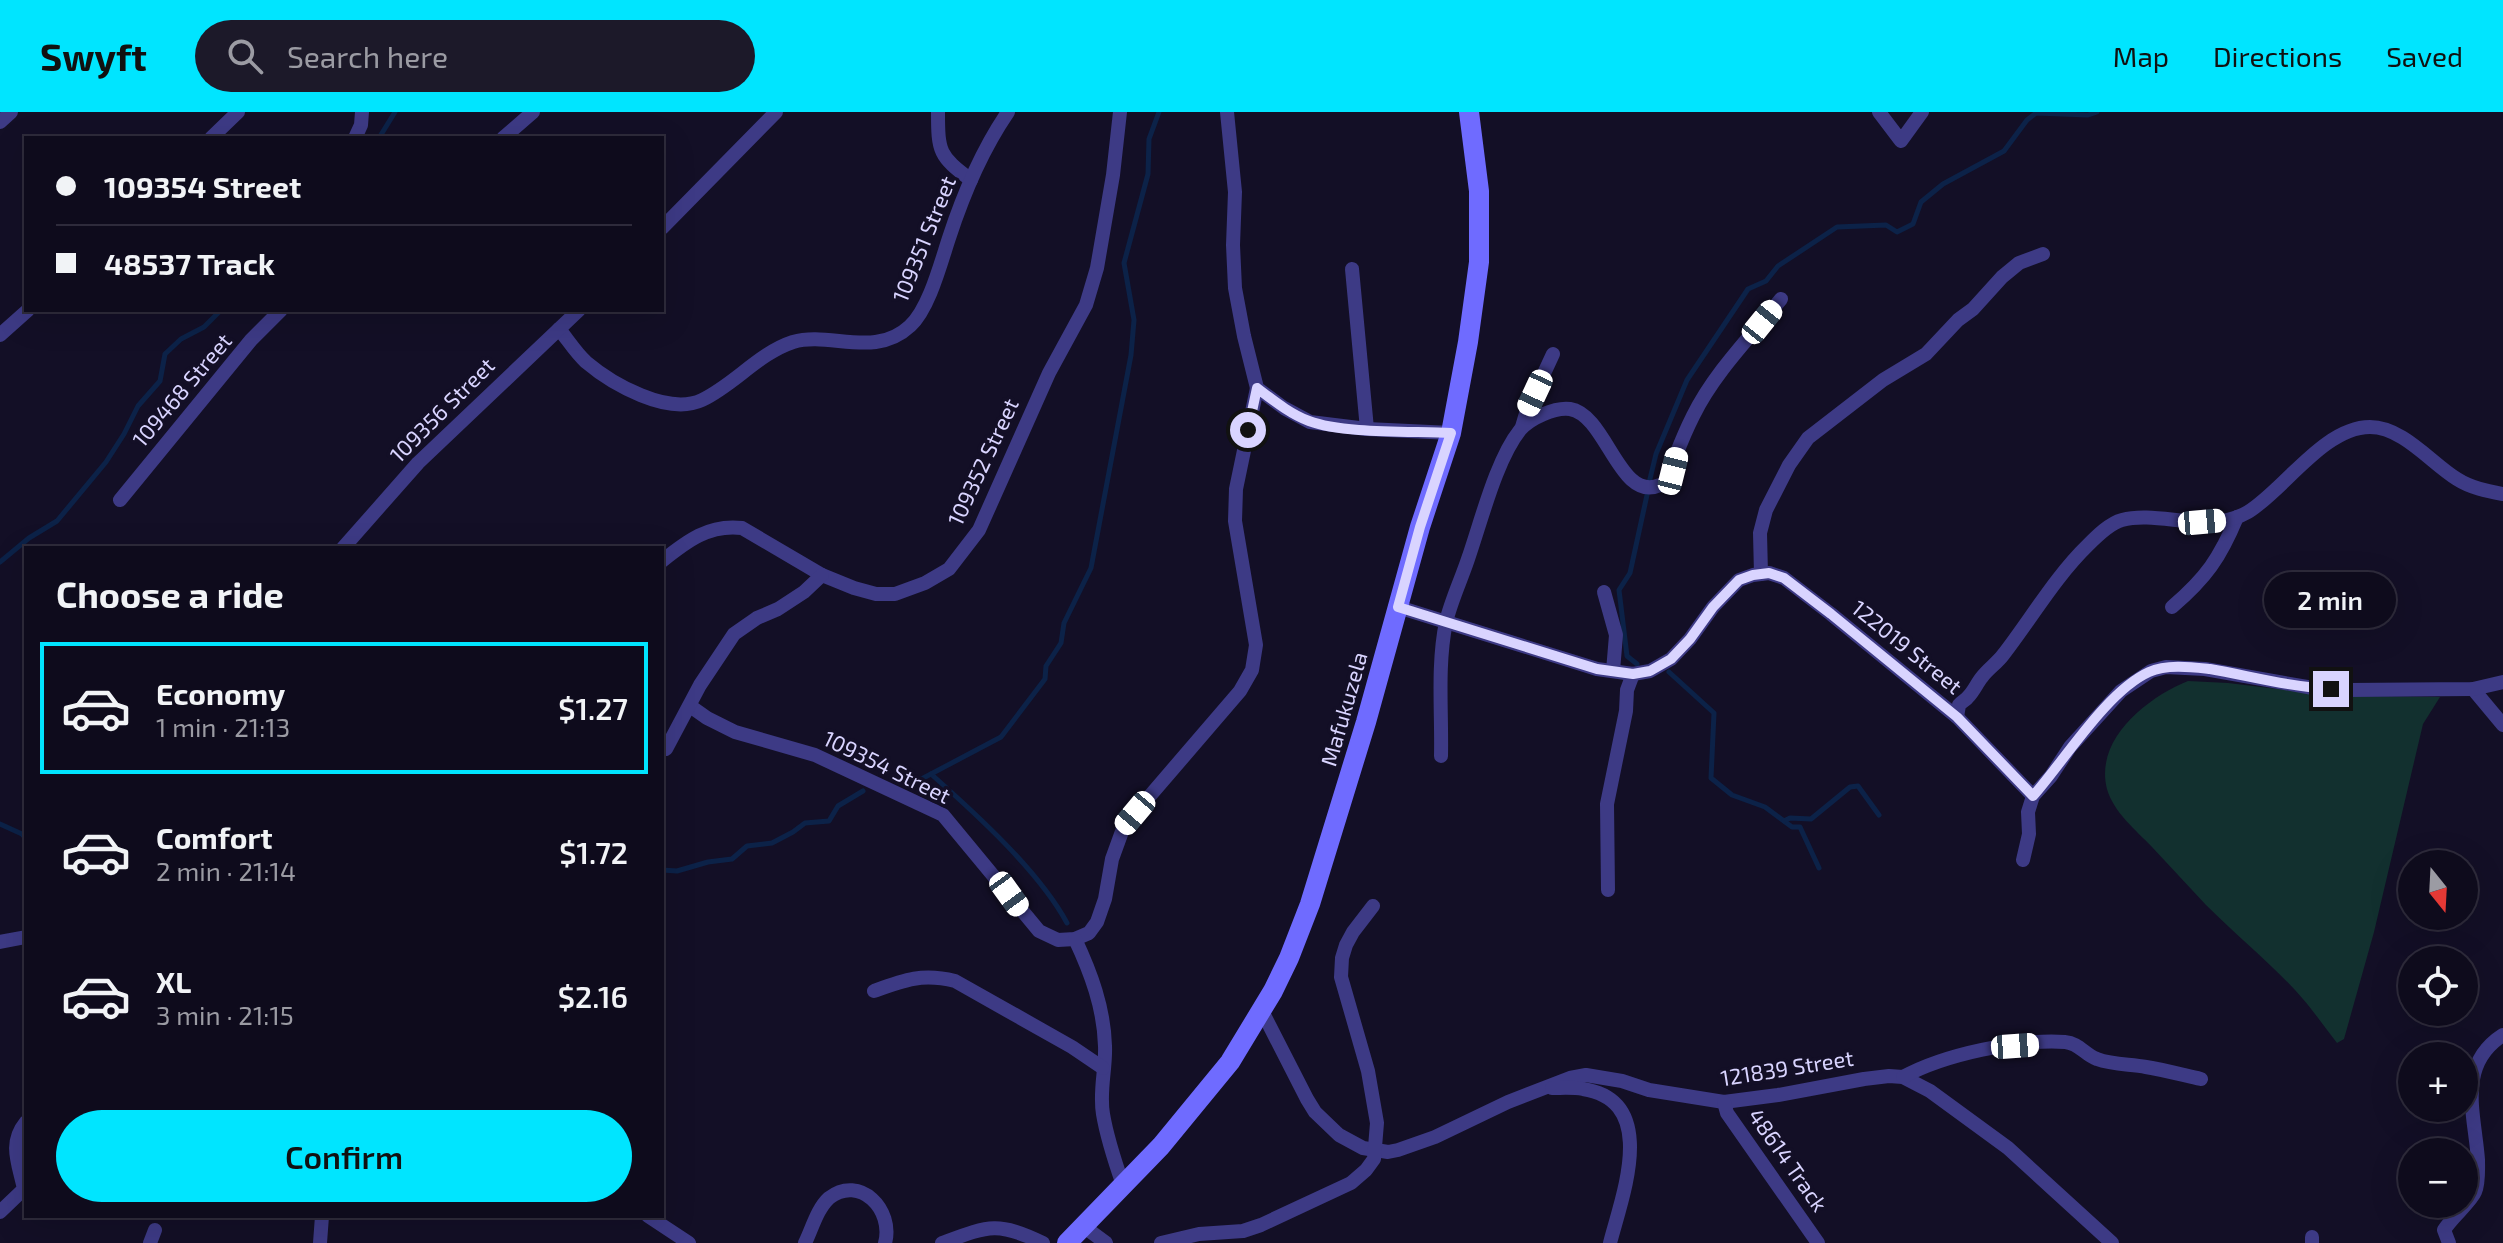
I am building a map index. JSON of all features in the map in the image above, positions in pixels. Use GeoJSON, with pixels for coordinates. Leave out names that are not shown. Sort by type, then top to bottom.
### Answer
{"type":"FeatureCollection","features":[{"type":"Feature","properties":{"kind":"main road","name":"Mafukuzela"},"geometry":{"type":"LineString","coordinates":[[1067,1243],[1088,1235],[1123,1185],[1161,1146],[1230,1062],[1262,1011],[1289,958],[1310,904],[1366,722],[1420,527],[1451,433],[1479,262],[1479,191],[1469,112]]}},
{"type":"Feature","properties":{"kind":"street"},"geometry":{"type":"LineString","coordinates":[[0,122],[11,112]]}},
{"type":"Feature","properties":{"kind":"street"},"geometry":{"type":"LineString","coordinates":[[213,136],[238,112]]}},
{"type":"Feature","properties":{"kind":"street"},"geometry":{"type":"LineString","coordinates":[[356,136],[362,112]]}},
{"type":"Feature","properties":{"kind":"street"},"geometry":{"type":"LineString","coordinates":[[505,136],[533,112]]}},
{"type":"Feature","properties":{"kind":"street"},"geometry":{"type":"LineString","coordinates":[[664,226],[776,112]]}},
{"type":"Feature","properties":{"kind":"street"},"geometry":{"type":"LineString","coordinates":[[938,112],[941,151],[953,167],[971,180]]}},
{"type":"Feature","properties":{"kind":"street","name":"109351 Street"},"geometry":{"type":"LineString","coordinates":[[559,329],[586,361],[608,376],[667,405],[701,401],[776,349],[795,341],[873,343],[894,336],[910,327],[920,314],[941,267],[971,180],[997,127],[1008,112]]}},
{"type":"Feature","properties":{"kind":"street","name":"109352 Street"},"geometry":{"type":"LineString","coordinates":[[664,560],[697,536],[728,526],[742,528],[822,575],[876,594],[895,594],[925,583],[949,569],[979,530],[1049,373],[1086,305],[1097,268],[1120,112]]}},
{"type":"Feature","properties":{"kind":"street"},"geometry":{"type":"LineString","coordinates":[[1123,1185],[1103,1113],[1105,1046],[1099,1000],[1091,972],[1075,939],[1089,933],[1097,922],[1105,899],[1112,859],[1124,826],[1240,691],[1252,670],[1256,645],[1235,521],[1243,451],[1257,388],[1235,288],[1235,192],[1227,112]]}},
{"type":"Feature","properties":{"kind":"street"},"geometry":{"type":"LineString","coordinates":[[1879,112],[1901,141],[1922,112]]}},
{"type":"Feature","properties":{"kind":"street"},"geometry":{"type":"LineString","coordinates":[[1398,607],[1597,669],[1633,674],[1650,671],[1671,659],[1739,580],[1761,574],[1760,533],[1766,510],[1789,465],[1808,438],[1883,380],[1926,354],[2019,263],[2043,254]]}},
{"type":"Feature","properties":{"kind":"street"},"geometry":{"type":"LineString","coordinates":[[1352,269],[1367,429]]}},
{"type":"Feature","properties":{"kind":"street"},"geometry":{"type":"LineString","coordinates":[[1441,756],[1441,671],[1446,622],[1501,467],[1522,427],[1553,411],[1574,410],[1597,428],[1625,473],[1640,487],[1649,489],[1665,483],[1673,471],[1694,413],[1724,369],[1781,299]]}},
{"type":"Feature","properties":{"kind":"street"},"geometry":{"type":"LineString","coordinates":[[0,335],[26,312]]}},
{"type":"Feature","properties":{"kind":"street","name":"109468 Street"},"geometry":{"type":"LineString","coordinates":[[120,500],[251,340],[279,312]]}},
{"type":"Feature","properties":{"kind":"street","name":"109356 Street"},"geometry":{"type":"LineString","coordinates":[[345,546],[418,463],[577,312]]}},
{"type":"Feature","properties":{"kind":"street"},"geometry":{"type":"LineString","coordinates":[[1522,427],[1553,354]]}},
{"type":"Feature","properties":{"kind":"street"},"geometry":{"type":"LineString","coordinates":[[1257,388],[1310,422],[1367,429],[1451,433]]}},
{"type":"Feature","properties":{"kind":"street"},"geometry":{"type":"LineString","coordinates":[[1957,717],[1959,705],[2001,657],[2088,545],[2112,524],[2132,518],[2202,522],[2237,517],[2256,506],[2321,448],[2361,428],[2374,427],[2389,431],[2422,450],[2456,479],[2475,488],[2503,494]]}},
{"type":"Feature","properties":{"kind":"street"},"geometry":{"type":"LineString","coordinates":[[2172,607],[2200,583],[2224,548],[2237,517]]}},
{"type":"Feature","properties":{"kind":"street","name":"122019 Street"},"geometry":{"type":"LineString","coordinates":[[1761,574],[1784,578],[1957,717],[2033,796]]}},
{"type":"Feature","properties":{"kind":"street"},"geometry":{"type":"LineString","coordinates":[[666,749],[700,685],[734,634],[804,592],[822,575]]}},
{"type":"Feature","properties":{"kind":"street"},"geometry":{"type":"LineString","coordinates":[[1604,592],[1616,635],[1613,671]]}},
{"type":"Feature","properties":{"kind":"street"},"geometry":{"type":"LineString","coordinates":[[2023,860],[2029,834],[2028,812],[2033,796],[2070,747],[2121,691],[2151,671],[2166,667],[2205,669],[2313,688],[2473,689],[2503,682]]}},
{"type":"Feature","properties":{"kind":"street"},"geometry":{"type":"LineString","coordinates":[[1608,890],[1607,804],[1626,711],[1627,690],[1633,674]]}},
{"type":"Feature","properties":{"kind":"street"},"geometry":{"type":"LineString","coordinates":[[2473,689],[2503,725]]}},
{"type":"Feature","properties":{"kind":"street","name":"109354 Street"},"geometry":{"type":"LineString","coordinates":[[690,706],[735,732],[815,755],[943,815],[1039,931],[1058,940],[1075,939]]}},
{"type":"Feature","properties":{"kind":"street"},"geometry":{"type":"LineString","coordinates":[[1161,1243],[1199,1234],[1243,1231],[1261,1225],[1351,1183],[1372,1162],[1376,1150],[1377,1123],[1368,1071],[1341,977],[1346,945],[1373,906]]}},
{"type":"Feature","properties":{"kind":"street"},"geometry":{"type":"LineString","coordinates":[[0,942],[24,937]]}},
{"type":"Feature","properties":{"kind":"street"},"geometry":{"type":"LineString","coordinates":[[874,991],[910,978],[940,977],[955,981],[1103,1068]]}},
{"type":"Feature","properties":{"kind":"street"},"geometry":{"type":"LineString","coordinates":[[1262,1011],[1315,1112],[1339,1135],[1363,1148],[1376,1150]]}},
{"type":"Feature","properties":{"kind":"street"},"geometry":{"type":"LineString","coordinates":[[2449,1243],[2444,1230],[2452,1216],[2475,1193],[2478,1172],[2470,1098],[2473,1073],[2484,1052],[2503,1035]]}},
{"type":"Feature","properties":{"kind":"street"},"geometry":{"type":"LineString","coordinates":[[1903,1077],[1953,1056],[2063,1042],[2078,1046],[2095,1058],[2108,1062],[2201,1079]]}},
{"type":"Feature","properties":{"kind":"street","name":"121839 Street"},"geometry":{"type":"LineString","coordinates":[[1376,1150],[1398,1150],[1414,1145],[1508,1102],[1570,1078],[1599,1076],[1649,1090],[1724,1102],[1864,1079],[1903,1077]]}},
{"type":"Feature","properties":{"kind":"street"},"geometry":{"type":"LineString","coordinates":[[1903,1077],[1930,1091],[2008,1148],[2112,1243]]}},
{"type":"Feature","properties":{"kind":"street"},"geometry":{"type":"LineString","coordinates":[[1543,1088],[1585,1089],[1597,1093],[1615,1104],[1629,1127],[1631,1150],[1610,1243]]}},
{"type":"Feature","properties":{"kind":"street","name":"48614 Track"},"geometry":{"type":"LineString","coordinates":[[1724,1102],[1727,1113],[1818,1243]]}},
{"type":"Feature","properties":{"kind":"street"},"geometry":{"type":"LineString","coordinates":[[0,1212],[24,1189],[15,1154],[17,1136],[24,1125]]}},
{"type":"Feature","properties":{"kind":"street"},"geometry":{"type":"LineString","coordinates":[[805,1243],[821,1208],[830,1197],[857,1191],[867,1194],[880,1207],[886,1221],[885,1243]]}},
{"type":"Feature","properties":{"kind":"street"},"geometry":{"type":"LineString","coordinates":[[320,1243],[322,1218]]}},
{"type":"Feature","properties":{"kind":"street"},"geometry":{"type":"LineString","coordinates":[[651,1218],[689,1243]]}},
{"type":"Feature","properties":{"kind":"street"},"geometry":{"type":"LineString","coordinates":[[942,1243],[999,1227],[1043,1243]]}},
{"type":"Feature","properties":{"kind":"street"},"geometry":{"type":"LineString","coordinates":[[1088,1235],[1106,1243]]}},
{"type":"Feature","properties":{"kind":"green space"},"geometry":{"type":"Polygon","coordinates":[[[2188,681],[2337,696],[2440,697],[2423,724],[2374,932],[2344,1039],[2337,1043],[2295,990],[2206,905],[2126,821],[2110,798],[2105,771],[2116,737],[2141,709],[2188,681]]]}},
{"type":"Feature","properties":{"kind":"waterway"},"geometry":{"type":"LineString","coordinates":[[380,136],[395,112]]}},
{"type":"Feature","properties":{"kind":"waterway"},"geometry":{"type":"LineString","coordinates":[[912,784],[1001,737],[1045,679],[1046,666],[1061,643],[1064,623],[1091,568],[1131,355],[1134,320],[1124,263],[1148,174],[1149,139],[1159,112]]}},
{"type":"Feature","properties":{"kind":"waterway"},"geometry":{"type":"LineString","coordinates":[[1649,483],[1656,454],[1687,380],[1748,289],[1766,281],[1778,266],[1837,227],[1886,225],[1897,232],[1913,224],[1921,202],[1943,184],[2004,151],[2036,113],[2088,115],[2097,112]]}},
{"type":"Feature","properties":{"kind":"waterway"},"geometry":{"type":"LineString","coordinates":[[0,562],[29,538],[57,521],[106,462],[138,406],[160,381],[165,354],[181,339],[204,327],[219,312]]}},
{"type":"Feature","properties":{"kind":"waterway"},"geometry":{"type":"LineString","coordinates":[[1637,664],[1627,656],[1619,590],[1630,573],[1647,495]]}},
{"type":"Feature","properties":{"kind":"waterway"},"geometry":{"type":"LineString","coordinates":[[1669,672],[1714,713],[1711,778],[1732,795],[1765,807],[1792,827],[1800,827],[1819,868]]}},
{"type":"Feature","properties":{"kind":"waterway"},"geometry":{"type":"LineString","coordinates":[[931,774],[1023,863],[1067,923]]}},
{"type":"Feature","properties":{"kind":"waterway"},"geometry":{"type":"LineString","coordinates":[[1784,821],[1790,818],[1811,819],[1850,787],[1858,786],[1879,815]]}},
{"type":"Feature","properties":{"kind":"waterway"},"geometry":{"type":"LineString","coordinates":[[664,870],[677,871],[732,859],[747,846],[772,843],[805,823],[829,821],[838,806],[863,791]]}},
{"type":"Feature","properties":{"kind":"waterway"},"geometry":{"type":"LineString","coordinates":[[0,824],[24,836]]}},
{"type":"Feature","properties":{"kind":"route"},"geometry":{"type":"LineString","coordinates":[[1248,430],[1257,388],[1310,422],[1336,427],[1451,433],[1398,607],[1597,669],[1633,674],[1650,671],[1671,659],[1739,580],[1769,573],[1784,578],[1957,717],[2033,796],[2070,747],[2121,691],[2151,671],[2166,667],[2205,669],[2331,689]]}}]}
